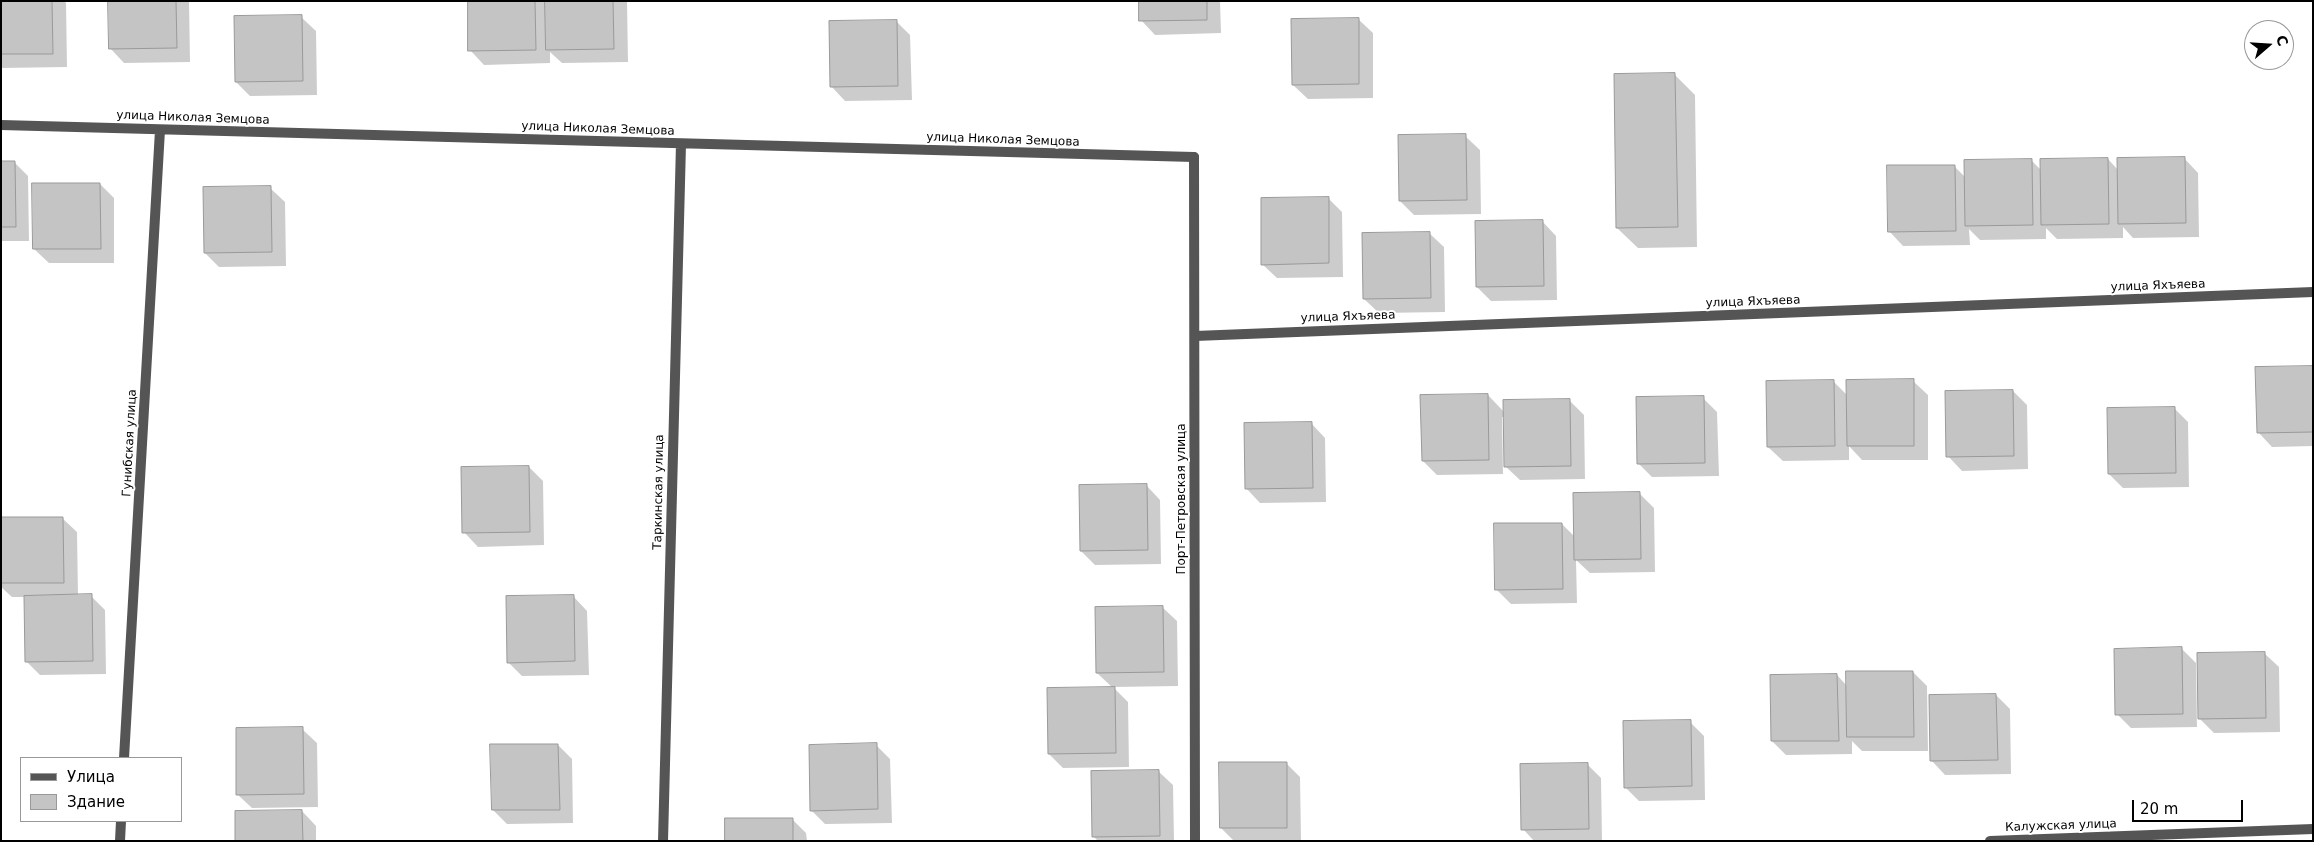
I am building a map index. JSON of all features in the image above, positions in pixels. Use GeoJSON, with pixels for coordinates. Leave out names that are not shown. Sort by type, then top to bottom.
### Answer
{"type":"FeatureCollection","features":[{"type":"Feature","properties":{"kind":"street","name":"улица Николая Земцова"},"geometry":{"type":"LineString","coordinates":[[1,125],[1194,157]]}},
{"type":"Feature","properties":{"kind":"street","name":"Гунибская улица"},"geometry":{"type":"LineString","coordinates":[[124,757],[160,130]]}},
{"type":"Feature","properties":{"kind":"street","name":"Таркинская улица"},"geometry":{"type":"LineString","coordinates":[[663,841],[681,144]]}},
{"type":"Feature","properties":{"kind":"street","name":"Порт-Петровская улица"},"geometry":{"type":"LineString","coordinates":[[1194,157],[1195,841]]}},
{"type":"Feature","properties":{"kind":"street","name":"улица Яхъяева"},"geometry":{"type":"LineString","coordinates":[[1194,336],[2313,292]]}},
{"type":"Feature","properties":{"kind":"street"},"geometry":{"type":"LineString","coordinates":[[120,841],[121,822]]}},
{"type":"Feature","properties":{"kind":"street","name":"Калужская улица"},"geometry":{"type":"LineString","coordinates":[[1990,841],[2313,829]]}},
{"type":"Feature","properties":{"kind":"building"},"geometry":{"type":"Polygon","coordinates":[[[1,1],[52,1],[53,54],[1,54],[1,1]]]}},
{"type":"Feature","properties":{"kind":"building"},"geometry":{"type":"Polygon","coordinates":[[[108,1],[176,1],[177,48],[109,49],[108,1]]]}},
{"type":"Feature","properties":{"kind":"building"},"geometry":{"type":"Polygon","coordinates":[[[468,1],[535,1],[536,50],[468,51],[468,1]]]}},
{"type":"Feature","properties":{"kind":"building"},"geometry":{"type":"Polygon","coordinates":[[[545,1],[613,1],[614,49],[546,50],[545,1]]]}},
{"type":"Feature","properties":{"kind":"building"},"geometry":{"type":"Polygon","coordinates":[[[1139,1],[1207,1],[1207,20],[1139,21],[1139,1]]]}},
{"type":"Feature","properties":{"kind":"building"},"geometry":{"type":"Polygon","coordinates":[[[302,15],[303,81],[235,82],[234,16],[302,15]]]}},
{"type":"Feature","properties":{"kind":"building"},"geometry":{"type":"Polygon","coordinates":[[[1359,18],[1359,84],[1292,85],[1291,19],[1359,18]]]}},
{"type":"Feature","properties":{"kind":"building"},"geometry":{"type":"Polygon","coordinates":[[[897,20],[898,86],[830,87],[829,21],[897,20]]]}},
{"type":"Feature","properties":{"kind":"building"},"geometry":{"type":"Polygon","coordinates":[[[1675,73],[1678,227],[1616,228],[1614,74],[1675,73]]]}},
{"type":"Feature","properties":{"kind":"building"},"geometry":{"type":"Polygon","coordinates":[[[1466,134],[1467,200],[1399,201],[1398,135],[1466,134]]]}},
{"type":"Feature","properties":{"kind":"building"},"geometry":{"type":"Polygon","coordinates":[[[2185,157],[2186,223],[2118,224],[2117,158],[2185,157]]]}},
{"type":"Feature","properties":{"kind":"building"},"geometry":{"type":"Polygon","coordinates":[[[2108,158],[2109,224],[2041,225],[2040,159],[2108,158]]]}},
{"type":"Feature","properties":{"kind":"building"},"geometry":{"type":"Polygon","coordinates":[[[2032,159],[2033,225],[1965,226],[1964,160],[2032,159]]]}},
{"type":"Feature","properties":{"kind":"building"},"geometry":{"type":"Polygon","coordinates":[[[1,161],[15,161],[16,227],[1,227],[1,161]]]}},
{"type":"Feature","properties":{"kind":"building"},"geometry":{"type":"Polygon","coordinates":[[[1887,165],[1955,165],[1956,231],[1888,232],[1887,165]]]}},
{"type":"Feature","properties":{"kind":"building"},"geometry":{"type":"Polygon","coordinates":[[[32,183],[100,183],[101,249],[33,249],[32,183]]]}},
{"type":"Feature","properties":{"kind":"building"},"geometry":{"type":"Polygon","coordinates":[[[271,186],[272,252],[204,253],[203,187],[271,186]]]}},
{"type":"Feature","properties":{"kind":"building"},"geometry":{"type":"Polygon","coordinates":[[[1329,197],[1329,263],[1261,265],[1261,198],[1329,197]]]}},
{"type":"Feature","properties":{"kind":"building"},"geometry":{"type":"Polygon","coordinates":[[[1543,220],[1544,286],[1476,287],[1475,221],[1543,220]]]}},
{"type":"Feature","properties":{"kind":"building"},"geometry":{"type":"Polygon","coordinates":[[[1430,232],[1431,298],[1363,299],[1362,233],[1430,232]]]}},
{"type":"Feature","properties":{"kind":"building"},"geometry":{"type":"Polygon","coordinates":[[[2313,366],[2313,432],[2257,433],[2255,367],[2313,366]]]}},
{"type":"Feature","properties":{"kind":"building"},"geometry":{"type":"Polygon","coordinates":[[[1914,379],[1914,446],[1847,446],[1846,380],[1914,379]]]}},
{"type":"Feature","properties":{"kind":"building"},"geometry":{"type":"Polygon","coordinates":[[[1834,380],[1835,446],[1767,447],[1766,381],[1834,380]]]}},
{"type":"Feature","properties":{"kind":"building"},"geometry":{"type":"Polygon","coordinates":[[[2013,390],[2014,456],[1946,457],[1945,391],[2013,390]]]}},
{"type":"Feature","properties":{"kind":"building"},"geometry":{"type":"Polygon","coordinates":[[[1488,394],[1489,460],[1422,461],[1420,395],[1488,394]]]}},
{"type":"Feature","properties":{"kind":"building"},"geometry":{"type":"Polygon","coordinates":[[[1704,396],[1705,463],[1637,464],[1636,397],[1704,396]]]}},
{"type":"Feature","properties":{"kind":"building"},"geometry":{"type":"Polygon","coordinates":[[[1570,399],[1571,466],[1504,467],[1503,400],[1570,399]]]}},
{"type":"Feature","properties":{"kind":"building"},"geometry":{"type":"Polygon","coordinates":[[[2175,407],[2176,473],[2108,474],[2107,408],[2175,407]]]}},
{"type":"Feature","properties":{"kind":"building"},"geometry":{"type":"Polygon","coordinates":[[[1312,422],[1313,488],[1245,489],[1244,423],[1312,422]]]}},
{"type":"Feature","properties":{"kind":"building"},"geometry":{"type":"Polygon","coordinates":[[[529,466],[530,532],[462,533],[461,467],[529,466]]]}},
{"type":"Feature","properties":{"kind":"building"},"geometry":{"type":"Polygon","coordinates":[[[1147,484],[1148,550],[1080,551],[1079,485],[1147,484]]]}},
{"type":"Feature","properties":{"kind":"building"},"geometry":{"type":"Polygon","coordinates":[[[1640,492],[1641,559],[1574,560],[1573,493],[1640,492]]]}},
{"type":"Feature","properties":{"kind":"building"},"geometry":{"type":"Polygon","coordinates":[[[1,517],[63,517],[64,583],[1,583],[1,517]]]}},
{"type":"Feature","properties":{"kind":"building"},"geometry":{"type":"Polygon","coordinates":[[[1494,523],[1562,523],[1563,589],[1495,590],[1494,523]]]}},
{"type":"Feature","properties":{"kind":"building"},"geometry":{"type":"Polygon","coordinates":[[[92,594],[93,661],[25,662],[24,596],[92,594]]]}},
{"type":"Feature","properties":{"kind":"building"},"geometry":{"type":"Polygon","coordinates":[[[574,595],[575,661],[507,663],[506,596],[574,595]]]}},
{"type":"Feature","properties":{"kind":"building"},"geometry":{"type":"Polygon","coordinates":[[[1163,606],[1164,672],[1096,673],[1095,607],[1163,606]]]}},
{"type":"Feature","properties":{"kind":"building"},"geometry":{"type":"Polygon","coordinates":[[[2182,647],[2183,714],[2115,715],[2114,649],[2182,647]]]}},
{"type":"Feature","properties":{"kind":"building"},"geometry":{"type":"Polygon","coordinates":[[[2265,652],[2266,718],[2198,719],[2197,653],[2265,652]]]}},
{"type":"Feature","properties":{"kind":"building"},"geometry":{"type":"Polygon","coordinates":[[[1846,671],[1913,671],[1914,737],[1847,737],[1846,671]]]}},
{"type":"Feature","properties":{"kind":"building"},"geometry":{"type":"Polygon","coordinates":[[[1837,674],[1839,741],[1771,741],[1770,675],[1837,674]]]}},
{"type":"Feature","properties":{"kind":"building"},"geometry":{"type":"Polygon","coordinates":[[[1115,687],[1116,753],[1048,754],[1047,688],[1115,687]]]}},
{"type":"Feature","properties":{"kind":"building"},"geometry":{"type":"Polygon","coordinates":[[[1996,694],[1998,760],[1930,761],[1929,695],[1996,694]]]}},
{"type":"Feature","properties":{"kind":"building"},"geometry":{"type":"Polygon","coordinates":[[[1691,720],[1692,786],[1624,788],[1623,721],[1691,720]]]}},
{"type":"Feature","properties":{"kind":"building"},"geometry":{"type":"Polygon","coordinates":[[[303,727],[304,794],[236,795],[236,728],[303,727]]]}},
{"type":"Feature","properties":{"kind":"building"},"geometry":{"type":"Polygon","coordinates":[[[877,743],[878,809],[810,811],[809,745],[877,743]]]}},
{"type":"Feature","properties":{"kind":"building"},"geometry":{"type":"Polygon","coordinates":[[[490,744],[558,744],[560,810],[492,810],[490,744]]]}},
{"type":"Feature","properties":{"kind":"building"},"geometry":{"type":"Polygon","coordinates":[[[1219,762],[1287,762],[1287,828],[1220,828],[1219,762]]]}},
{"type":"Feature","properties":{"kind":"building"},"geometry":{"type":"Polygon","coordinates":[[[1588,763],[1589,829],[1521,830],[1520,764],[1588,763]]]}},
{"type":"Feature","properties":{"kind":"building"},"geometry":{"type":"Polygon","coordinates":[[[1159,770],[1160,836],[1092,837],[1091,771],[1159,770]]]}},
{"type":"Feature","properties":{"kind":"building"},"geometry":{"type":"Polygon","coordinates":[[[302,810],[303,841],[235,841],[235,811],[302,810]]]}},
{"type":"Feature","properties":{"kind":"building"},"geometry":{"type":"Polygon","coordinates":[[[725,818],[793,818],[793,841],[725,841],[725,818]]]}}]}
